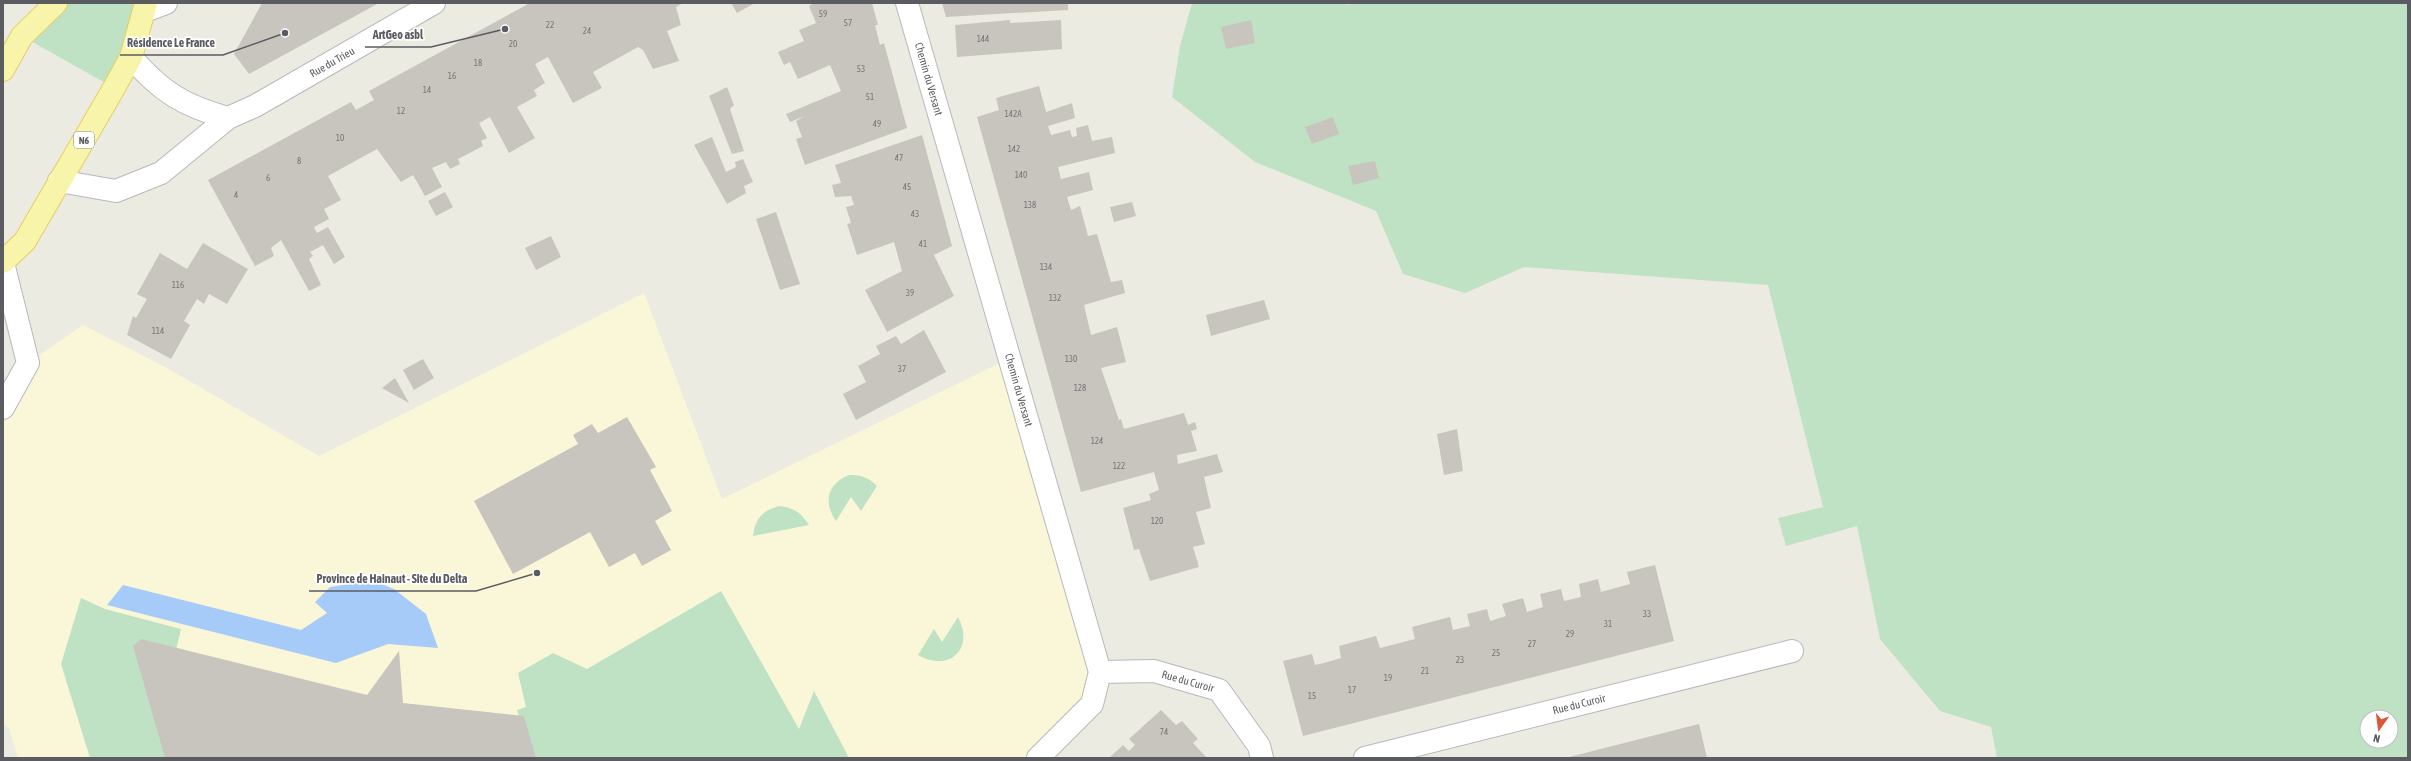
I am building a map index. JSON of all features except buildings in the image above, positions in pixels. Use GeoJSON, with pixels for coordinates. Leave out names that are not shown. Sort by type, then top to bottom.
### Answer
{"type":"FeatureCollection","features":[{"type":"Feature","properties":{"kind":"main road"},"geometry":{"type":"LineString","coordinates":[[3,70],[22,36],[56,3]]}},
{"type":"Feature","properties":{"kind":"main road","name":"N6"},"geometry":{"type":"LineString","coordinates":[[3,262],[25,241],[131,57],[146,7]]}},
{"type":"Feature","properties":{"kind":"street"},"geometry":{"type":"LineString","coordinates":[[146,7],[166,3]]}},
{"type":"Feature","properties":{"kind":"street","name":"Rue du Trieu"},"geometry":{"type":"LineString","coordinates":[[59,181],[116,191],[161,173],[228,118],[256,106],[434,3]]}},
{"type":"Feature","properties":{"kind":"street","name":"Chemin du Versant"},"geometry":{"type":"LineString","coordinates":[[907,3],[1100,672]]}},
{"type":"Feature","properties":{"kind":"street"},"geometry":{"type":"LineString","coordinates":[[131,57],[147,75],[172,96],[198,109],[228,118]]}},
{"type":"Feature","properties":{"kind":"street"},"geometry":{"type":"LineString","coordinates":[[3,262],[28,363],[3,408]]}},
{"type":"Feature","properties":{"kind":"street","name":"Rue du Curoir"},"geometry":{"type":"LineString","coordinates":[[1365,758],[1792,651]]}},
{"type":"Feature","properties":{"kind":"street","name":"Rue du Curoir"},"geometry":{"type":"LineString","coordinates":[[1100,672],[1154,671],[1219,690],[1259,746],[1262,758]]}},
{"type":"Feature","properties":{"kind":"street"},"geometry":{"type":"LineString","coordinates":[[1038,758],[1092,704],[1100,672]]}},
{"type":"Feature","properties":{"kind":"shaded area"},"geometry":{"type":"Polygon","coordinates":[[[644,293],[722,499],[1010,358],[1100,672],[1092,704],[1038,758],[18,758],[9,728],[3,724],[3,409],[28,363],[83,325],[165,367],[319,456],[644,293]]]}},
{"type":"Feature","properties":{"kind":"green space"},"geometry":{"type":"Polygon","coordinates":[[[56,3],[166,3],[145,11],[114,88],[22,36],[56,3]]]}},
{"type":"Feature","properties":{"kind":"green space"},"geometry":{"type":"Polygon","coordinates":[[[1192,3],[1346,3],[1348,5],[1353,3],[2408,3],[2408,758],[1997,758],[1991,727],[1940,711],[1880,639],[1857,526],[1786,546],[1778,518],[1823,507],[1768,285],[1524,267],[1465,293],[1403,274],[1376,211],[1255,162],[1172,97],[1180,46],[1192,3]]]}},
{"type":"Feature","properties":{"kind":"green space"},"geometry":{"type":"Polygon","coordinates":[[[849,475],[864,477],[871,480],[877,486],[861,511],[851,497],[836,521],[829,507],[829,494],[836,483],[849,475]]]}},
{"type":"Feature","properties":{"kind":"green space"},"geometry":{"type":"Polygon","coordinates":[[[780,506],[790,508],[797,512],[809,525],[753,536],[756,524],[761,516],[769,510],[780,506]]]}},
{"type":"Feature","properties":{"kind":"green space"},"geometry":{"type":"Polygon","coordinates":[[[721,591],[799,729],[814,691],[849,758],[533,758],[517,710],[526,707],[518,673],[553,653],[587,669],[721,591]]]}},
{"type":"Feature","properties":{"kind":"green space"},"geometry":{"type":"Polygon","coordinates":[[[81,598],[105,609],[181,629],[176,650],[192,758],[90,758],[61,664],[81,598]]]}},
{"type":"Feature","properties":{"kind":"green space"},"geometry":{"type":"Polygon","coordinates":[[[958,617],[962,629],[963,639],[961,648],[956,655],[949,659],[940,661],[929,660],[918,655],[934,629],[942,642],[958,617]]]}},
{"type":"Feature","properties":{"kind":"water"},"geometry":{"type":"Polygon","coordinates":[[[362,582],[379,583],[394,589],[426,614],[438,648],[388,644],[336,663],[107,605],[123,585],[301,630],[327,613],[315,602],[330,587],[362,582]]]}},
{"type":"Feature","properties":{"kind":"place","name":"ArtGeo asbl"},"geometry":{"type":"Point","coordinates":[505,29]}},
{"type":"Feature","properties":{"kind":"place","name":"Résidence Le France"},"geometry":{"type":"Point","coordinates":[285,33]}},
{"type":"Feature","properties":{"kind":"place","name":"Province de Hainaut - Site du Delta"},"geometry":{"type":"Point","coordinates":[537,573]}}]}
